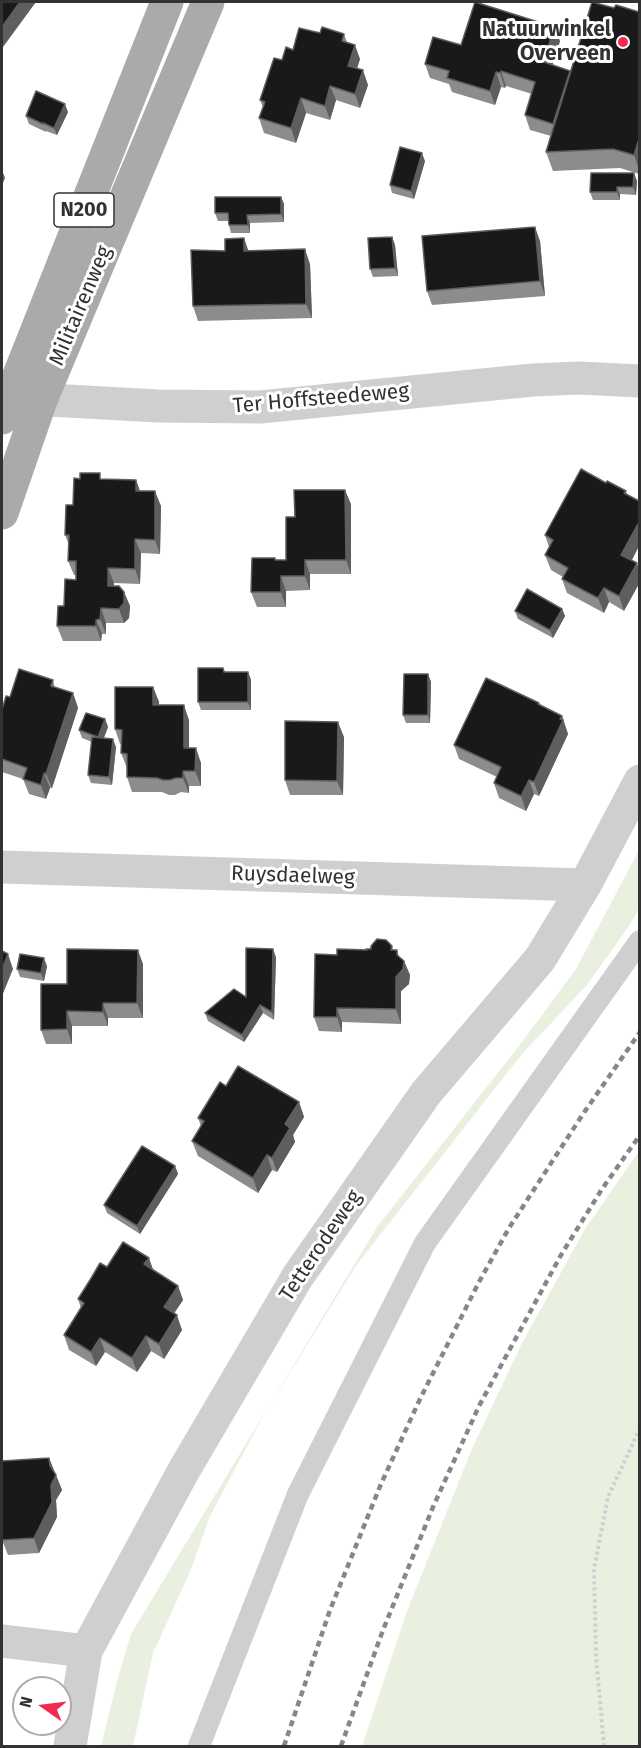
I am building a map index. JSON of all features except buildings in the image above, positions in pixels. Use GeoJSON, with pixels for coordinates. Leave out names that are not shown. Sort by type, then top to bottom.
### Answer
{"type":"FeatureCollection","features":[{"type":"Feature","properties":{"kind":"main road","name":"Militairenweg"},"geometry":{"type":"LineString","coordinates":[[4,405],[167,2]]}},
{"type":"Feature","properties":{"kind":"main road","name":"Militairenweg"},"geometry":{"type":"LineString","coordinates":[[2,513],[41,400],[208,2]]}},
{"type":"Feature","properties":{"kind":"street","name":"Ter Hoffsteedeweg"},"geometry":{"type":"LineString","coordinates":[[4,405],[41,400],[158,406],[260,407],[533,380],[579,378],[639,381]]}},
{"type":"Feature","properties":{"kind":"street","name":"Tetterodeweg"},"geometry":{"type":"LineString","coordinates":[[70,1746],[86,1651],[184,1470],[298,1276],[426,1093],[540,959],[585,885],[639,781]]}},
{"type":"Feature","properties":{"kind":"street","name":"Ruysdaelweg"},"geometry":{"type":"LineString","coordinates":[[2,867],[585,885]]}},
{"type":"Feature","properties":{"kind":"street"},"geometry":{"type":"LineString","coordinates":[[2,1641],[86,1651]]}},
{"type":"Feature","properties":{"kind":"lane"},"geometry":{"type":"LineString","coordinates":[[199,1746],[298,1494],[425,1243],[639,941]]}},
{"type":"Feature","properties":{"kind":"path"},"geometry":{"type":"LineString","coordinates":[[604,1746],[596,1657],[594,1569],[608,1497],[639,1428]]}},
{"type":"Feature","properties":{"kind":"green space"},"geometry":{"type":"Polygon","coordinates":[[[639,850],[639,909],[629,926],[587,985],[522,1054],[358,1263],[266,1411],[210,1516],[190,1572],[153,1653],[133,1746],[101,1746],[131,1634],[377,1227],[522,1042],[576,969],[639,850]]]}},
{"type":"Feature","properties":{"kind":"green space"},"geometry":{"type":"Polygon","coordinates":[[[639,1151],[639,1746],[362,1746],[407,1611],[471,1451],[521,1345],[585,1229],[639,1151]]]}},
{"type":"Feature","properties":{"kind":"railway"},"geometry":{"type":"LineString","coordinates":[[284,1746],[330,1610],[381,1484],[420,1399],[509,1228],[583,1114],[640,1032]]}},
{"type":"Feature","properties":{"kind":"railway"},"geometry":{"type":"LineString","coordinates":[[341,1746],[383,1630],[433,1507],[479,1406],[561,1255],[602,1189],[640,1135]]}},
{"type":"Feature","properties":{"kind":"place","name":"Natuurwinkel Overveen"},"geometry":{"type":"Point","coordinates":[623,42]}}]}
